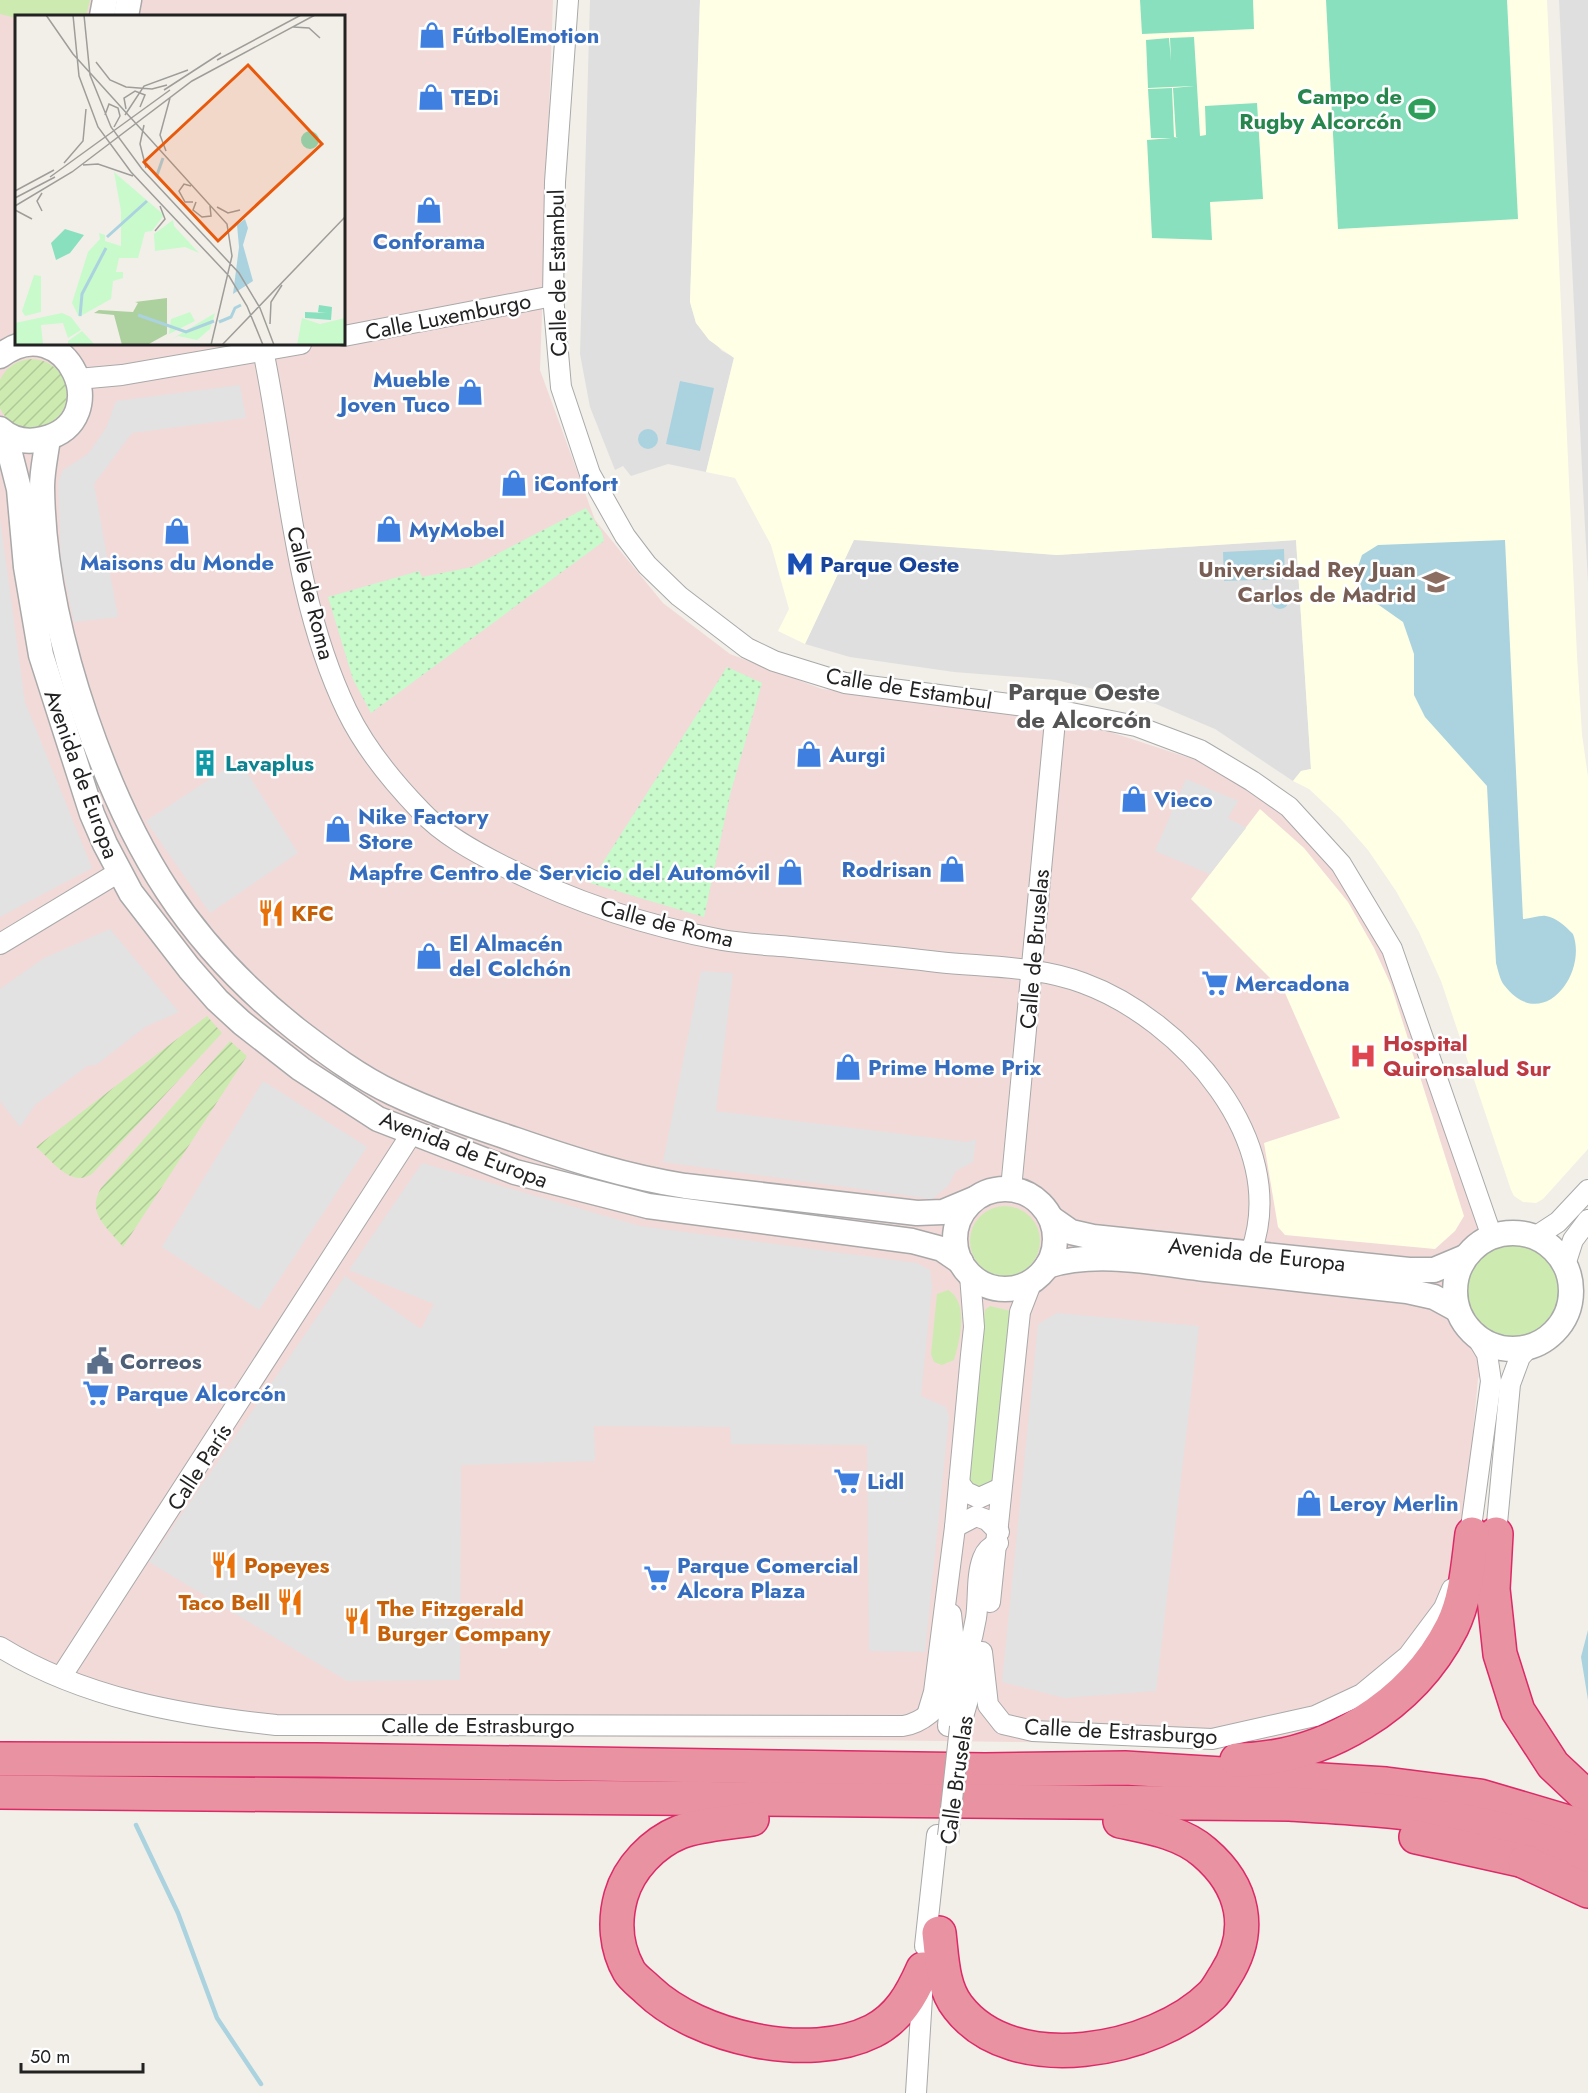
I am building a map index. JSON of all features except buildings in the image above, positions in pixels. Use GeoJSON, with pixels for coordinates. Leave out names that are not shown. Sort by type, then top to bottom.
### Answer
{"type":"FeatureCollection","features":[{"type":"Feature","properties":{"kind":"highway"},"geometry":{"type":"LineString","coordinates":[[1125,1768],[1168,1761],[1253,1760],[1290,1753],[1324,1742],[1371,1718],[1419,1675],[1452,1626],[1484,1534]]}},
{"type":"Feature","properties":{"kind":"highway"},"geometry":{"type":"LineString","coordinates":[[1484,1534],[1500,1654],[1518,1711],[1553,1765],[1588,1798]]}},
{"type":"Feature","properties":{"kind":"highway"},"geometry":{"type":"LineString","coordinates":[[0,1736],[48,1745],[241,1750],[317,1760]]}},
{"type":"Feature","properties":{"kind":"highway"},"geometry":{"type":"LineString","coordinates":[[0,1759],[317,1760],[985,1770],[1125,1768],[1386,1784],[1480,1796],[1588,1828]]}},
{"type":"Feature","properties":{"kind":"highway"},"geometry":{"type":"LineString","coordinates":[[0,1792],[1290,1804],[1384,1810],[1496,1828],[1588,1858]]}},
{"type":"Feature","properties":{"kind":"highway"},"geometry":{"type":"LineString","coordinates":[[180,1795],[385,1807],[752,1819],[1192,1821],[1396,1833],[1515,1857],[1588,1878]]}},
{"type":"Feature","properties":{"kind":"highway"},"geometry":{"type":"LineString","coordinates":[[752,1819],[681,1832],[648,1852],[625,1881],[617,1908],[617,1941],[629,1972],[658,2000],[702,2024],[752,2040],[789,2045],[837,2042],[874,2031],[901,2010],[923,1969]]}},
{"type":"Feature","properties":{"kind":"highway"},"geometry":{"type":"LineString","coordinates":[[939,1933],[943,1968],[956,2005],[969,2020],[1004,2041],[1057,2051],[1118,2045],[1169,2025],[1213,1994],[1219,1985],[1237,1957],[1243,1914],[1231,1883],[1203,1851],[1167,1832],[1120,1821]]}},
{"type":"Feature","properties":{"kind":"highway"},"geometry":{"type":"LineString","coordinates":[[1515,1857],[1588,1891]]}},
{"type":"Feature","properties":{"kind":"street"},"geometry":{"type":"LineString","coordinates":[[102,15],[105,0]]}},
{"type":"Feature","properties":{"kind":"street"},"geometry":{"type":"LineString","coordinates":[[126,15],[129,0]]}},
{"type":"Feature","properties":{"kind":"street","name":"Calle de Estambul"},"geometry":{"type":"LineString","coordinates":[[568,0],[555,182],[553,296],[561,387],[590,474],[631,543],[647,565],[679,596],[747,648],[774,661],[845,683],[1056,710],[1136,726],[1200,750],[1252,781],[1289,807],[1341,864],[1392,949],[1492,1237]]}},
{"type":"Feature","properties":{"kind":"street","name":"Calle Luxemburgo"},"geometry":{"type":"LineString","coordinates":[[345,336],[553,296]]}},
{"type":"Feature","properties":{"kind":"street"},"geometry":{"type":"LineString","coordinates":[[8,350],[31,345]]}},
{"type":"Feature","properties":{"kind":"street"},"geometry":{"type":"LineString","coordinates":[[40,345],[49,347],[72,362],[122,375],[295,345]]}},
{"type":"Feature","properties":{"kind":"street","name":"Calle de Roma"},"geometry":{"type":"LineString","coordinates":[[263,350],[297,549],[330,671],[348,714],[377,758],[422,813],[475,852],[554,892],[654,923],[724,940],[1032,972],[1083,982],[1146,1016],[1185,1047],[1236,1113],[1257,1166],[1258,1223],[1251,1252]]}},
{"type":"Feature","properties":{"kind":"street"},"geometry":{"type":"LineString","coordinates":[[2,431],[27,441],[48,438],[61,431],[71,421],[78,408],[80,393],[72,362]]}},
{"type":"Feature","properties":{"kind":"street","name":"Avenida de Europa"},"geometry":{"type":"LineString","coordinates":[[2,431],[19,489],[26,567],[41,655],[80,781],[119,872],[159,931],[217,1000],[268,1046],[378,1119],[515,1173],[599,1195],[692,1214],[912,1242],[942,1249],[965,1268]]}},
{"type":"Feature","properties":{"kind":"street","name":"Avenida de Europa"},"geometry":{"type":"LineString","coordinates":[[48,438],[42,486],[58,619],[77,693],[101,763],[131,830],[182,915],[222,963],[261,1001],[323,1050],[391,1092],[459,1121],[589,1164],[654,1181],[685,1186],[917,1213],[943,1212],[974,1199]]}},
{"type":"Feature","properties":{"kind":"street","name":"Calle de Bruselas"},"geometry":{"type":"LineString","coordinates":[[1011,1189],[1056,710]]}},
{"type":"Feature","properties":{"kind":"street"},"geometry":{"type":"LineString","coordinates":[[0,944],[119,872]]}},
{"type":"Feature","properties":{"kind":"street","name":"Calle París"},"geometry":{"type":"LineString","coordinates":[[62,1677],[412,1133]]}},
{"type":"Feature","properties":{"kind":"street"},"geometry":{"type":"LineString","coordinates":[[998,1189],[1011,1189],[1028,1194],[1041,1204],[1051,1218],[1055,1234],[1054,1251],[1040,1273],[1007,1289],[994,1288],[965,1268],[955,1245],[956,1228],[962,1212],[974,1199],[998,1189]]}},
{"type":"Feature","properties":{"kind":"street"},"geometry":{"type":"LineString","coordinates":[[1534,1237],[1558,1222],[1588,1190]]}},
{"type":"Feature","properties":{"kind":"street","name":"Avenida de Europa"},"geometry":{"type":"LineString","coordinates":[[1051,1218],[1071,1232],[1093,1237],[1409,1270],[1434,1270],[1465,1257]]}},
{"type":"Feature","properties":{"kind":"street"},"geometry":{"type":"LineString","coordinates":[[1565,1265],[1573,1240],[1588,1220]]}},
{"type":"Feature","properties":{"kind":"street"},"geometry":{"type":"LineString","coordinates":[[1478,1339],[1494,1347],[1511,1350],[1528,1348],[1544,1341],[1557,1330],[1566,1315],[1571,1299],[1570,1281],[1565,1265],[1557,1253],[1534,1237],[1513,1233],[1492,1237],[1477,1245],[1465,1257],[1455,1282],[1456,1309],[1465,1326],[1478,1339],[1487,1354],[1491,1381],[1484,1534]]}},
{"type":"Feature","properties":{"kind":"street","name":"Avenida de Europa"},"geometry":{"type":"LineString","coordinates":[[1040,1273],[1068,1259],[1089,1258],[1173,1265],[1407,1291],[1434,1297],[1456,1309]]}},
{"type":"Feature","properties":{"kind":"street","name":"Calle Bruselas"},"geometry":{"type":"LineString","coordinates":[[928,1712],[934,1692],[955,1527],[974,1327],[965,1268]]}},
{"type":"Feature","properties":{"kind":"street","name":"Calle Bruselas"},"geometry":{"type":"LineString","coordinates":[[954,1727],[982,1652],[999,1538],[1001,1488],[1020,1312],[1040,1273]]}},
{"type":"Feature","properties":{"kind":"street"},"geometry":{"type":"LineString","coordinates":[[1484,1534],[1510,1384],[1517,1363],[1528,1348]]}},
{"type":"Feature","properties":{"kind":"street"},"geometry":{"type":"LineString","coordinates":[[959,1483],[966,1492],[980,1498],[1001,1488]]}},
{"type":"Feature","properties":{"kind":"street"},"geometry":{"type":"LineString","coordinates":[[955,1527],[976,1516],[987,1520],[999,1538]]}},
{"type":"Feature","properties":{"kind":"street","name":"Calle de Estrasburgo"},"geometry":{"type":"LineString","coordinates":[[982,1652],[988,1705],[992,1713],[1003,1724],[1033,1731],[1212,1739],[1315,1716],[1362,1694],[1408,1656],[1444,1608],[1484,1534]]}},
{"type":"Feature","properties":{"kind":"street","name":"Calle Bruselas"},"geometry":{"type":"LineString","coordinates":[[952,1684],[968,1651],[976,1618],[981,1561],[988,1548],[999,1538]]}},
{"type":"Feature","properties":{"kind":"street","name":"Calle Bruselas"},"geometry":{"type":"LineString","coordinates":[[916,2093],[922,2019],[923,1969],[942,1836],[954,1727],[952,1684],[955,1652],[950,1566]]}},
{"type":"Feature","properties":{"kind":"street","name":"Calle de Estrasburgo"},"geometry":{"type":"LineString","coordinates":[[0,1647],[62,1677],[128,1701],[190,1715],[276,1725],[873,1727],[908,1725],[941,1702],[952,1684]]}},
{"type":"Feature","properties":{"kind":"street","name":"Calle Bruselas"},"geometry":{"type":"LineString","coordinates":[[922,2019],[939,1933],[942,1836]]}},
{"type":"Feature","properties":{"kind":"shaded area"},"geometry":{"type":"Polygon","coordinates":[[[0,0],[553,0],[540,370],[595,520],[663,603],[730,654],[822,689],[1086,724],[1211,765],[1283,814],[1364,899],[1512,1291],[1478,1379],[1462,1549],[1447,1614],[1373,1703],[1312,1734],[1259,1745],[237,1732],[108,1706],[34,1676],[0,1656],[0,0]]]}},
{"type":"Feature","properties":{"kind":"shaded area"},"geometry":{"type":"Polygon","coordinates":[[[590,0],[700,0],[690,302],[696,323],[722,351],[734,357],[706,472],[668,464],[631,476],[623,466],[615,470],[590,407],[580,354],[590,0]]]}},
{"type":"Feature","properties":{"kind":"shaded area","name":"Universidad Rey Juan Carlos de Madrid"},"geometry":{"type":"Polygon","coordinates":[[[700,0],[1547,0],[1577,656],[1582,734],[1588,777],[1588,1149],[1543,1199],[1536,1203],[1523,1202],[1514,1196],[1511,1190],[1441,981],[1419,932],[1396,891],[1368,850],[1340,818],[1309,789],[1293,781],[1301,771],[1311,769],[1296,540],[1057,555],[854,540],[805,644],[778,631],[789,609],[771,545],[735,478],[706,472],[734,358],[709,340],[696,323],[690,302],[700,0]]]}},
{"type":"Feature","properties":{"kind":"shaded area"},"geometry":{"type":"Polygon","coordinates":[[[1559,0],[1588,0],[1588,582],[1583,489],[1559,0]]]}},
{"type":"Feature","properties":{"kind":"shaded area"},"geometry":{"type":"Polygon","coordinates":[[[240,385],[246,418],[132,433],[94,484],[118,617],[74,622],[61,561],[58,482],[63,470],[88,454],[106,428],[116,401],[240,385]]]}},
{"type":"Feature","properties":{"kind":"shaded area"},"geometry":{"type":"Polygon","coordinates":[[[0,518],[25,702],[92,868],[0,917],[0,518]]]}},
{"type":"Feature","properties":{"kind":"shaded area"},"geometry":{"type":"Polygon","coordinates":[[[854,539],[1057,555],[1296,540],[1311,769],[1301,771],[1293,781],[1215,729],[1156,704],[1056,680],[954,672],[850,657],[805,644],[854,539]]]}},
{"type":"Feature","properties":{"kind":"shaded area"},"geometry":{"type":"Polygon","coordinates":[[[239,760],[298,853],[210,913],[146,821],[239,760]]]}},
{"type":"Feature","properties":{"kind":"shaded area"},"geometry":{"type":"Polygon","coordinates":[[[1186,779],[1238,801],[1228,818],[1246,828],[1210,874],[1155,851],[1186,779]]]}},
{"type":"Feature","properties":{"kind":"shaded area","name":"Hospital Quironsalud Sur"},"geometry":{"type":"Polygon","coordinates":[[[1260,809],[1304,848],[1348,902],[1374,948],[1391,985],[1464,1216],[1455,1231],[1435,1249],[1285,1235],[1278,1227],[1264,1143],[1340,1118],[1285,993],[1191,899],[1260,809]]]}},
{"type":"Feature","properties":{"kind":"shaded area"},"geometry":{"type":"Polygon","coordinates":[[[110,929],[179,1012],[145,1027],[96,1065],[87,1066],[35,1105],[20,1127],[0,1101],[0,989],[44,958],[110,929]]]}},
{"type":"Feature","properties":{"kind":"shaded area"},"geometry":{"type":"Polygon","coordinates":[[[701,971],[733,973],[716,1111],[967,1142],[976,1139],[973,1162],[956,1171],[948,1186],[932,1199],[663,1162],[701,971]]]}},
{"type":"Feature","properties":{"kind":"shaded area"},"geometry":{"type":"Polygon","coordinates":[[[263,1081],[367,1147],[259,1310],[162,1247],[263,1081]]]}},
{"type":"Feature","properties":{"kind":"shaded area"},"geometry":{"type":"Polygon","coordinates":[[[422,1163],[640,1226],[917,1263],[930,1270],[932,1287],[921,1396],[946,1407],[949,1417],[925,1652],[869,1651],[867,1445],[731,1444],[730,1427],[594,1426],[595,1461],[461,1465],[460,1680],[347,1681],[149,1562],[345,1276],[421,1329],[434,1304],[349,1270],[422,1163]]]}},
{"type":"Feature","properties":{"kind":"shaded area"},"geometry":{"type":"Polygon","coordinates":[[[1057,1313],[1199,1326],[1156,1691],[1064,1698],[1002,1682],[1038,1324],[1057,1313]]]}},
{"type":"Feature","properties":{"kind":"green space"},"geometry":{"type":"Polygon","coordinates":[[[0,0],[90,0],[86,15],[15,15],[15,18],[0,14],[0,0]]]}},
{"type":"Feature","properties":{"kind":"green space"},"geometry":{"type":"Polygon","coordinates":[[[1140,0],[1253,0],[1254,29],[1142,34],[1140,0]]]}},
{"type":"Feature","properties":{"kind":"green space","name":"Campo de Rugby Alcorcón"},"geometry":{"type":"Polygon","coordinates":[[[1326,0],[1507,0],[1518,219],[1338,229],[1326,0]]]}},
{"type":"Feature","properties":{"kind":"green space"},"geometry":{"type":"Polygon","coordinates":[[[1194,37],[1200,136],[1206,135],[1205,106],[1257,103],[1263,199],[1210,202],[1212,240],[1152,238],[1147,140],[1172,138],[1151,138],[1148,89],[1172,88],[1174,137],[1178,138],[1176,137],[1173,88],[1194,86],[1148,88],[1146,40],[1169,38],[1171,61],[1170,38],[1194,37]]]}},
{"type":"Feature","properties":{"kind":"green space"},"geometry":{"type":"Polygon","coordinates":[[[25,360],[39,360],[52,365],[61,374],[66,387],[66,401],[61,414],[52,423],[39,428],[25,428],[12,423],[3,414],[-1,404],[-1,384],[3,374],[12,365],[25,360]]]}},
{"type":"Feature","properties":{"kind":"green space"},"geometry":{"type":"Polygon","coordinates":[[[586,508],[602,532],[604,541],[371,713],[353,679],[328,597],[419,571],[422,577],[472,567],[586,508]]]}},
{"type":"Feature","properties":{"kind":"green space"},"geometry":{"type":"Polygon","coordinates":[[[727,667],[762,683],[730,795],[704,917],[590,883],[727,667]]]}},
{"type":"Feature","properties":{"kind":"green space"},"geometry":{"type":"Polygon","coordinates":[[[207,1016],[222,1033],[92,1174],[76,1178],[69,1175],[36,1147],[207,1016]]]}},
{"type":"Feature","properties":{"kind":"green space"},"geometry":{"type":"Polygon","coordinates":[[[230,1041],[247,1056],[123,1247],[105,1226],[97,1212],[97,1197],[101,1188],[230,1041]]]}},
{"type":"Feature","properties":{"kind":"green space"},"geometry":{"type":"Polygon","coordinates":[[[1012,1206],[1025,1212],[1034,1221],[1038,1227],[1040,1241],[1038,1255],[1030,1266],[1019,1274],[998,1276],[980,1266],[972,1255],[970,1234],[980,1216],[991,1208],[1012,1206]]]}},
{"type":"Feature","properties":{"kind":"green space"},"geometry":{"type":"Polygon","coordinates":[[[1513,1244],[1531,1247],[1546,1258],[1557,1273],[1560,1291],[1557,1309],[1546,1324],[1531,1335],[1513,1338],[1495,1335],[1480,1324],[1469,1309],[1466,1291],[1469,1273],[1480,1258],[1495,1247],[1513,1244]]]}},
{"type":"Feature","properties":{"kind":"green space"},"geometry":{"type":"Polygon","coordinates":[[[948,1290],[959,1303],[961,1322],[954,1360],[942,1365],[934,1362],[931,1354],[937,1294],[948,1290]]]}},
{"type":"Feature","properties":{"kind":"green space"},"geometry":{"type":"Polygon","coordinates":[[[990,1306],[1011,1311],[993,1481],[987,1488],[980,1488],[975,1486],[968,1476],[985,1310],[990,1306]]]}},
{"type":"Feature","properties":{"kind":"water"},"geometry":{"type":"Polygon","coordinates":[[[680,381],[714,388],[700,451],[666,444],[680,381]]]}},
{"type":"Feature","properties":{"kind":"water"},"geometry":{"type":"Polygon","coordinates":[[[648,429],[655,432],[658,439],[655,446],[648,449],[641,446],[638,439],[641,432],[648,429]]]}},
{"type":"Feature","properties":{"kind":"water"},"geometry":{"type":"Polygon","coordinates":[[[1505,540],[1523,919],[1543,916],[1557,920],[1573,934],[1576,950],[1574,966],[1568,981],[1558,993],[1546,1001],[1533,1004],[1518,999],[1504,985],[1496,963],[1487,786],[1425,717],[1414,695],[1414,654],[1403,622],[1366,596],[1354,578],[1362,555],[1378,545],[1505,540]]]}},
{"type":"Feature","properties":{"kind":"water"},"geometry":{"type":"Polygon","coordinates":[[[1284,549],[1285,579],[1224,581],[1223,552],[1284,549]]]}},
{"type":"Feature","properties":{"kind":"water"},"geometry":{"type":"Polygon","coordinates":[[[1276,591],[1284,591],[1289,596],[1287,607],[1276,609],[1271,604],[1271,596],[1276,591]]]}},
{"type":"Feature","properties":{"kind":"water"},"geometry":{"type":"Polygon","coordinates":[[[1588,1630],[1588,1700],[1581,1657],[1588,1630]]]}},
{"type":"Feature","properties":{"kind":"waterway"},"geometry":{"type":"LineString","coordinates":[[136,1825],[178,1913],[217,2018],[261,2084]]}},
{"type":"Feature","properties":{"kind":"place","name":"FútbolEmotion"},"geometry":{"type":"Point","coordinates":[432,35]}},
{"type":"Feature","properties":{"kind":"place","name":"TEDi"},"geometry":{"type":"Point","coordinates":[431,97]}},
{"type":"Feature","properties":{"kind":"place","name":"Campo de Rugby Alcorcón"},"geometry":{"type":"Point","coordinates":[1422,109]}},
{"type":"Feature","properties":{"kind":"place","name":"Conforama"},"geometry":{"type":"Point","coordinates":[429,210]}},
{"type":"Feature","properties":{"kind":"place","name":"Mueble Joven Tuco"},"geometry":{"type":"Point","coordinates":[470,392]}},
{"type":"Feature","properties":{"kind":"place","name":"iConfort"},"geometry":{"type":"Point","coordinates":[514,483]}},
{"type":"Feature","properties":{"kind":"place","name":"MyMobel"},"geometry":{"type":"Point","coordinates":[389,529]}},
{"type":"Feature","properties":{"kind":"place","name":"Maisons du Monde"},"geometry":{"type":"Point","coordinates":[177,531]}},
{"type":"Feature","properties":{"kind":"place","name":"Parque Oeste"},"geometry":{"type":"Point","coordinates":[800,564]}},
{"type":"Feature","properties":{"kind":"place","name":"Universidad Rey Juan Carlos de Madrid"},"geometry":{"type":"Point","coordinates":[1436,582]}},
{"type":"Feature","properties":{"kind":"place","name":"Aurgi"},"geometry":{"type":"Point","coordinates":[809,754]}},
{"type":"Feature","properties":{"kind":"place","name":"Lavaplus"},"geometry":{"type":"Point","coordinates":[205,763]}},
{"type":"Feature","properties":{"kind":"place","name":"Vieco"},"geometry":{"type":"Point","coordinates":[1134,799]}},
{"type":"Feature","properties":{"kind":"place","name":"Nike Factory Store"},"geometry":{"type":"Point","coordinates":[338,829]}},
{"type":"Feature","properties":{"kind":"place","name":"Rodrisan"},"geometry":{"type":"Point","coordinates":[952,869]}},
{"type":"Feature","properties":{"kind":"place","name":"Mapfre Centro de Servicio del Automóvil"},"geometry":{"type":"Point","coordinates":[790,872]}},
{"type":"Feature","properties":{"kind":"place","name":"KFC"},"geometry":{"type":"Point","coordinates":[271,913]}},
{"type":"Feature","properties":{"kind":"place","name":"El Almacén del Colchón"},"geometry":{"type":"Point","coordinates":[429,956]}},
{"type":"Feature","properties":{"kind":"place","name":"Mercadona"},"geometry":{"type":"Point","coordinates":[1215,983]}},
{"type":"Feature","properties":{"kind":"place","name":"Hospital Quironsalud Sur"},"geometry":{"type":"Point","coordinates":[1363,1056]}},
{"type":"Feature","properties":{"kind":"place","name":"Prime Home Prix"},"geometry":{"type":"Point","coordinates":[848,1067]}},
{"type":"Feature","properties":{"kind":"place","name":"Correos"},"geometry":{"type":"Point","coordinates":[100,1361]}},
{"type":"Feature","properties":{"kind":"place","name":"Parque Alcorcón"},"geometry":{"type":"Point","coordinates":[96,1393]}},
{"type":"Feature","properties":{"kind":"place","name":"Lidl"},"geometry":{"type":"Point","coordinates":[847,1481]}},
{"type":"Feature","properties":{"kind":"place","name":"Leroy Merlin"},"geometry":{"type":"Point","coordinates":[1309,1503]}},
{"type":"Feature","properties":{"kind":"place","name":"Popeyes"},"geometry":{"type":"Point","coordinates":[224,1565]}},
{"type":"Feature","properties":{"kind":"place","name":"Parque Comercial Alcora Plaza"},"geometry":{"type":"Point","coordinates":[657,1578]}},
{"type":"Feature","properties":{"kind":"place","name":"Taco Bell"},"geometry":{"type":"Point","coordinates":[290,1602]}},
{"type":"Feature","properties":{"kind":"place","name":"The Fitzgerald Burger Company"},"geometry":{"type":"Point","coordinates":[357,1621]}},
{"type":"Feature","properties":{"kind":"district","name":"Parque Oeste de Alcorcón"},"geometry":{"type":"Point","coordinates":[1084,706]}}]}
